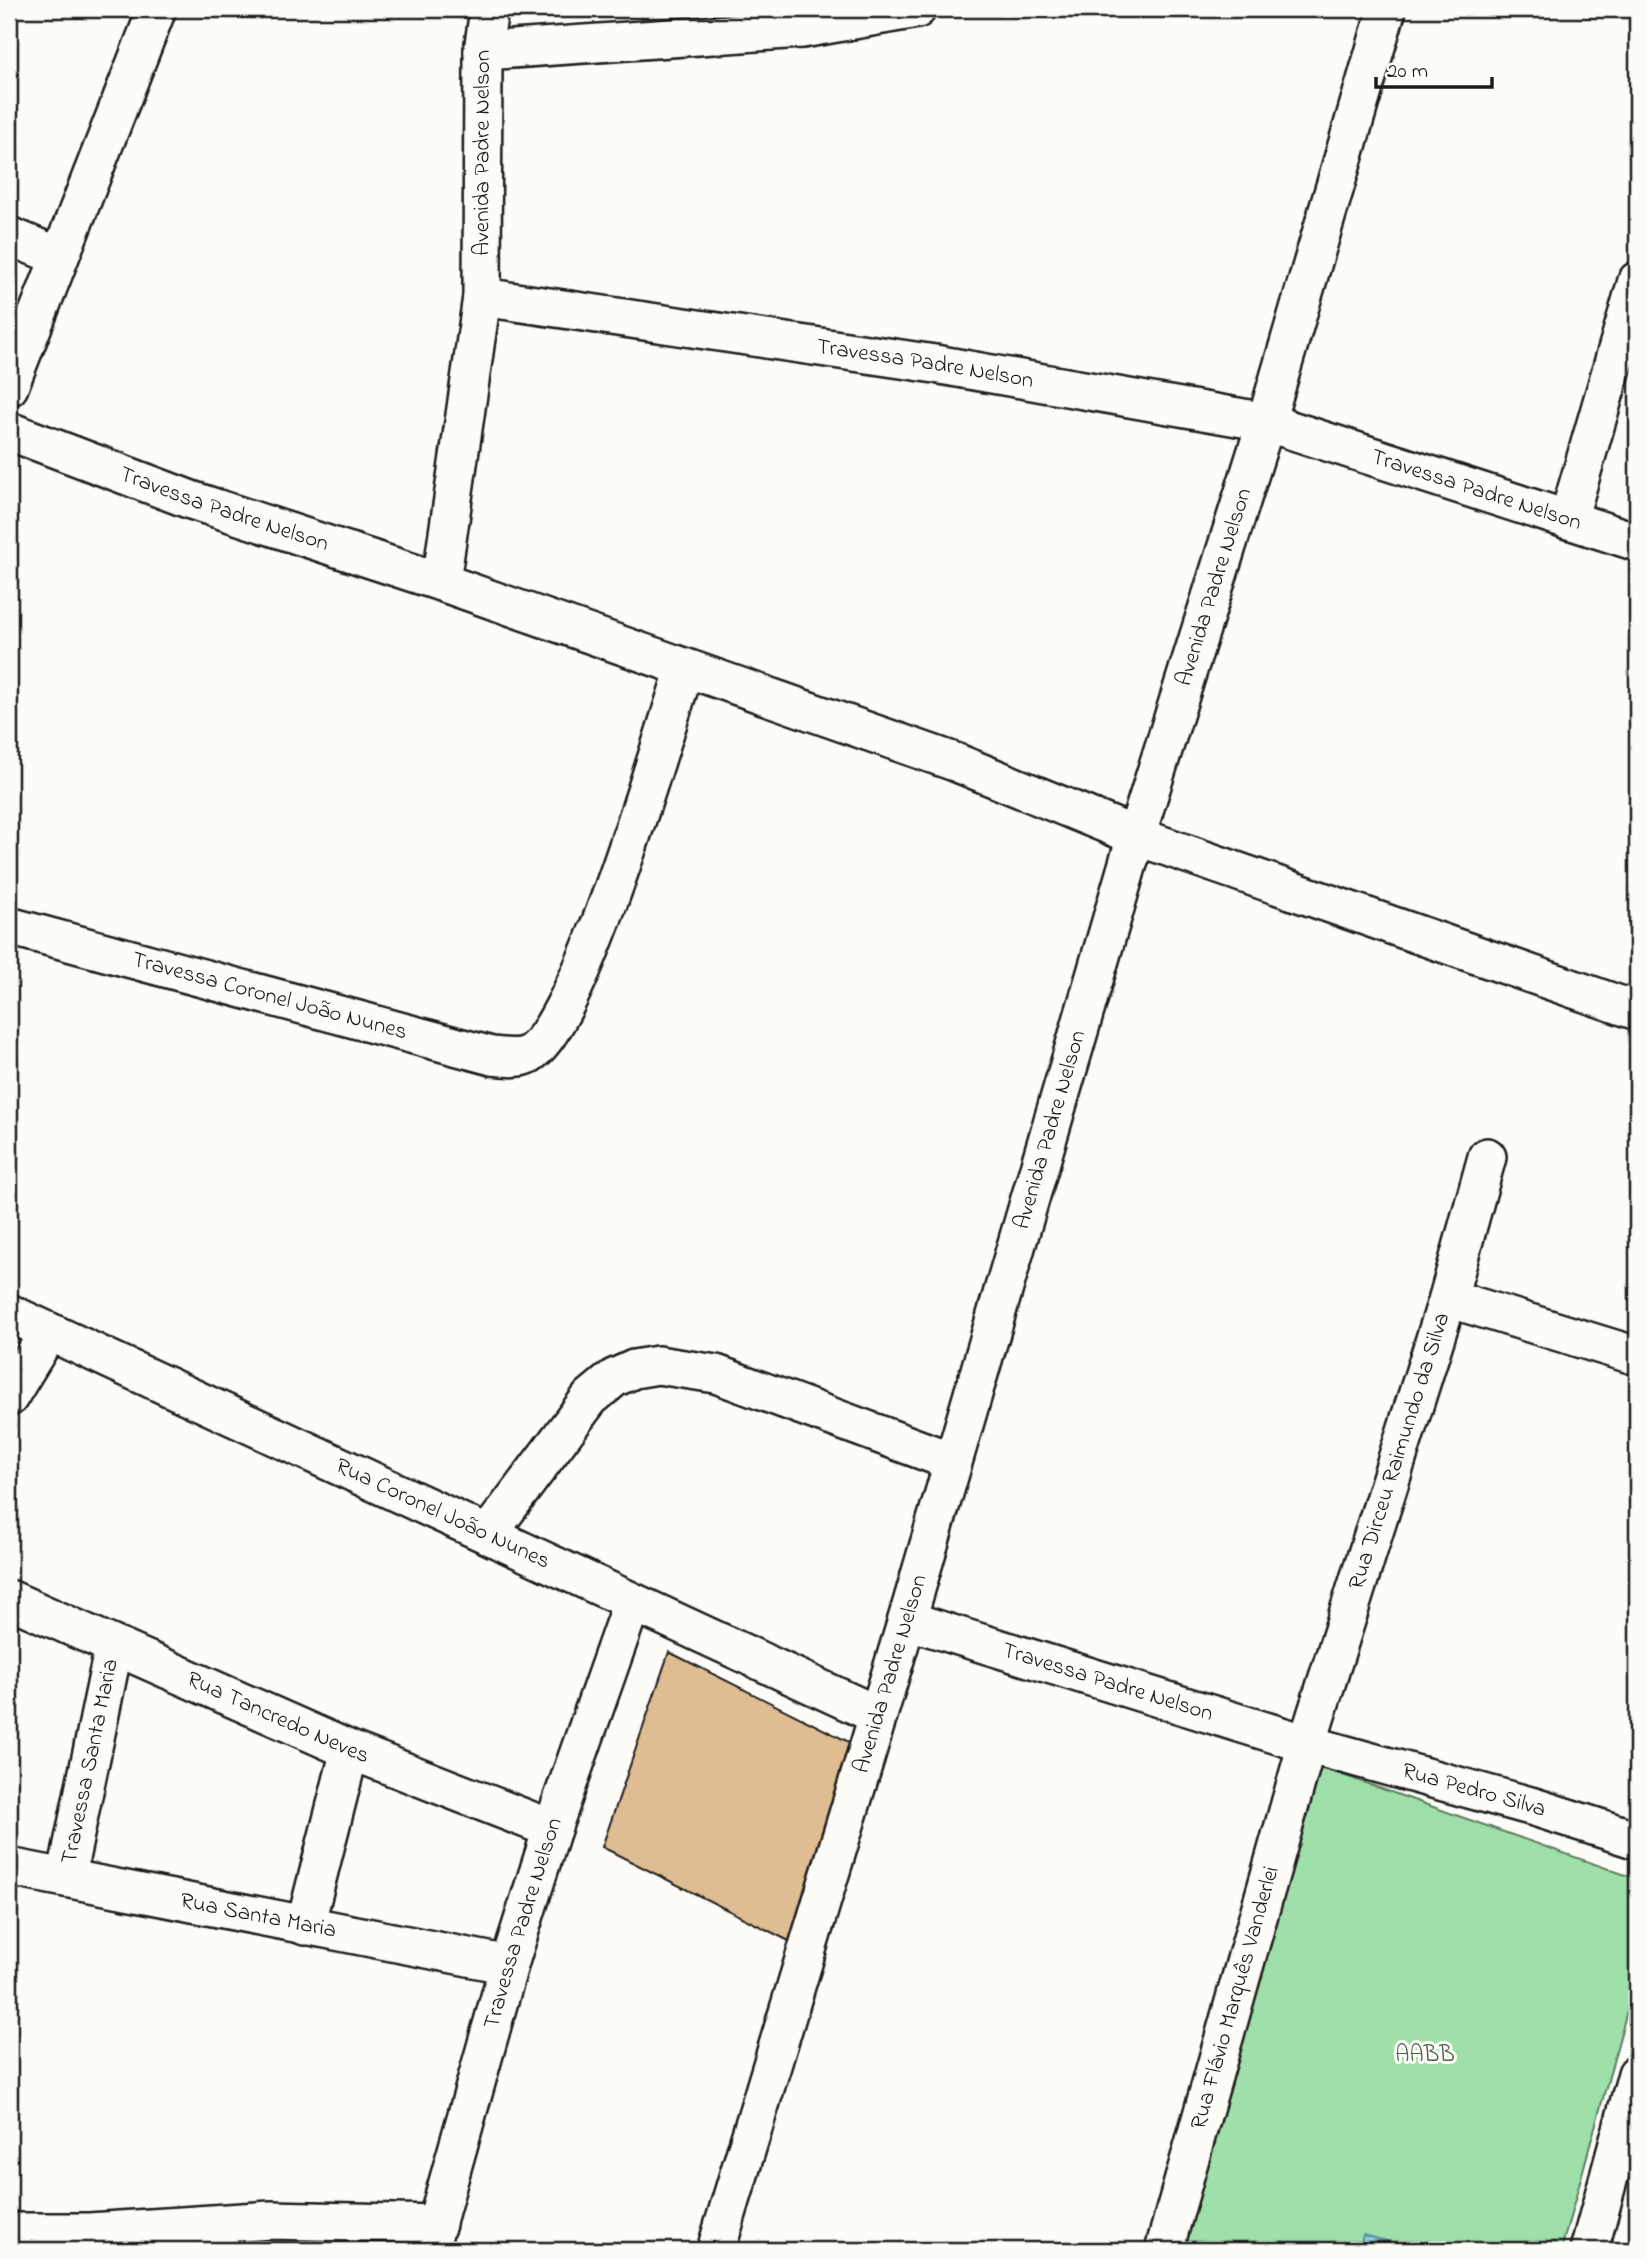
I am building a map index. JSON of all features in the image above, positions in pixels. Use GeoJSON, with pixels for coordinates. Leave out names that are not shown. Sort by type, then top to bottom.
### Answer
{"type":"FeatureCollection","features":[{"type":"Feature","properties":{"kind":"street"},"geometry":{"type":"LineString","coordinates":[[9,387],[58,256],[157,9]]}},
{"type":"Feature","properties":{"kind":"street","name":"Avenida Padre Nelson"},"geometry":{"type":"LineString","coordinates":[[482,297],[483,51],[489,9]]}},
{"type":"Feature","properties":{"kind":"street"},"geometry":{"type":"LineString","coordinates":[[483,51],[802,29],[917,9]]}},
{"type":"Feature","properties":{"kind":"street","name":"Avenida Padre Nelson"},"geometry":{"type":"LineString","coordinates":[[716,2250],[907,1620],[951,1461],[1136,836],[1266,422],[1387,9]]}},
{"type":"Feature","properties":{"kind":"street"},"geometry":{"type":"LineString","coordinates":[[9,236],[58,256]]}},
{"type":"Feature","properties":{"kind":"street"},"geometry":{"type":"LineString","coordinates":[[1568,520],[1637,281]]}},
{"type":"Feature","properties":{"kind":"street"},"geometry":{"type":"LineString","coordinates":[[441,582],[482,297]]}},
{"type":"Feature","properties":{"kind":"street","name":"Travessa Padre Nelson"},"geometry":{"type":"LineString","coordinates":[[482,297],[935,364],[1266,422],[1637,542]]}},
{"type":"Feature","properties":{"kind":"street","name":"Travessa Padre Nelson"},"geometry":{"type":"LineString","coordinates":[[9,431],[204,505],[441,582],[956,762],[1136,836],[1637,1011]]}},
{"type":"Feature","properties":{"kind":"street","name":"Travessa Coronel João Nunes"},"geometry":{"type":"LineString","coordinates":[[9,926],[492,1056],[514,1058],[529,1054],[553,1028],[594,941],[685,669]]}},
{"type":"Feature","properties":{"kind":"street","name":"Rua Dirceu Raimundo da Silva"},"geometry":{"type":"LineString","coordinates":[[1307,1744],[1448,1298],[1487,1157]]}},
{"type":"Feature","properties":{"kind":"street"},"geometry":{"type":"LineString","coordinates":[[1448,1298],[1637,1356]]}},
{"type":"Feature","properties":{"kind":"street","name":"Rua Coronel João Nunes"},"geometry":{"type":"LineString","coordinates":[[9,1313],[877,1715]]}},
{"type":"Feature","properties":{"kind":"street"},"geometry":{"type":"LineString","coordinates":[[9,1396],[48,1333]]}},
{"type":"Feature","properties":{"kind":"street"},"geometry":{"type":"LineString","coordinates":[[489,1533],[590,1398],[614,1378],[634,1369],[658,1365],[716,1374],[951,1461]]}},
{"type":"Feature","properties":{"kind":"street","name":"Rua Tancredo Neves"},"geometry":{"type":"LineString","coordinates":[[9,1599],[350,1750],[552,1829]]}},
{"type":"Feature","properties":{"kind":"street","name":"Travessa Padre Nelson"},"geometry":{"type":"LineString","coordinates":[[433,2237],[509,1965],[552,1829],[632,1602]]}},
{"type":"Feature","properties":{"kind":"street","name":"Travessa Padre Nelson"},"geometry":{"type":"LineString","coordinates":[[907,1620],[1307,1744]]}},
{"type":"Feature","properties":{"kind":"street","name":"Travessa Santa Maria"},"geometry":{"type":"LineString","coordinates":[[65,1878],[114,1646]]}},
{"type":"Feature","properties":{"kind":"street","name":"Rua Pedro Silva"},"geometry":{"type":"LineString","coordinates":[[1307,1744],[1534,1807],[1637,1840]]}},
{"type":"Feature","properties":{"kind":"street","name":"Rua Flávio Marquês Vanderlei"},"geometry":{"type":"LineString","coordinates":[[1164,2250],[1307,1744]]}},
{"type":"Feature","properties":{"kind":"street"},"geometry":{"type":"LineString","coordinates":[[305,1926],[350,1750]]}},
{"type":"Feature","properties":{"kind":"street","name":"Rua Santa Maria"},"geometry":{"type":"LineString","coordinates":[[9,1867],[509,1965]]}},
{"type":"Feature","properties":{"kind":"street"},"geometry":{"type":"LineString","coordinates":[[1589,2250],[1637,2074]]}},
{"type":"Feature","properties":{"kind":"street"},"geometry":{"type":"LineString","coordinates":[[9,2232],[83,2241],[268,2235],[433,2237]]}},
{"type":"Feature","properties":{"kind":"green space","name":"AABB"},"geometry":{"type":"Polygon","coordinates":[[[1317,1766],[1637,1879],[1637,1975],[1561,2250],[1179,2250],[1317,1766]]]}},
{"type":"Feature","properties":{"kind":"water"},"geometry":{"type":"Polygon","coordinates":[[[1363,2235],[1422,2250],[1359,2250],[1363,2235]]]}},
{"type":"Feature","properties":{"kind":"building"},"geometry":{"type":"Polygon","coordinates":[[[669,1652],[853,1744],[793,1943],[602,1847],[669,1652]]]}}]}
